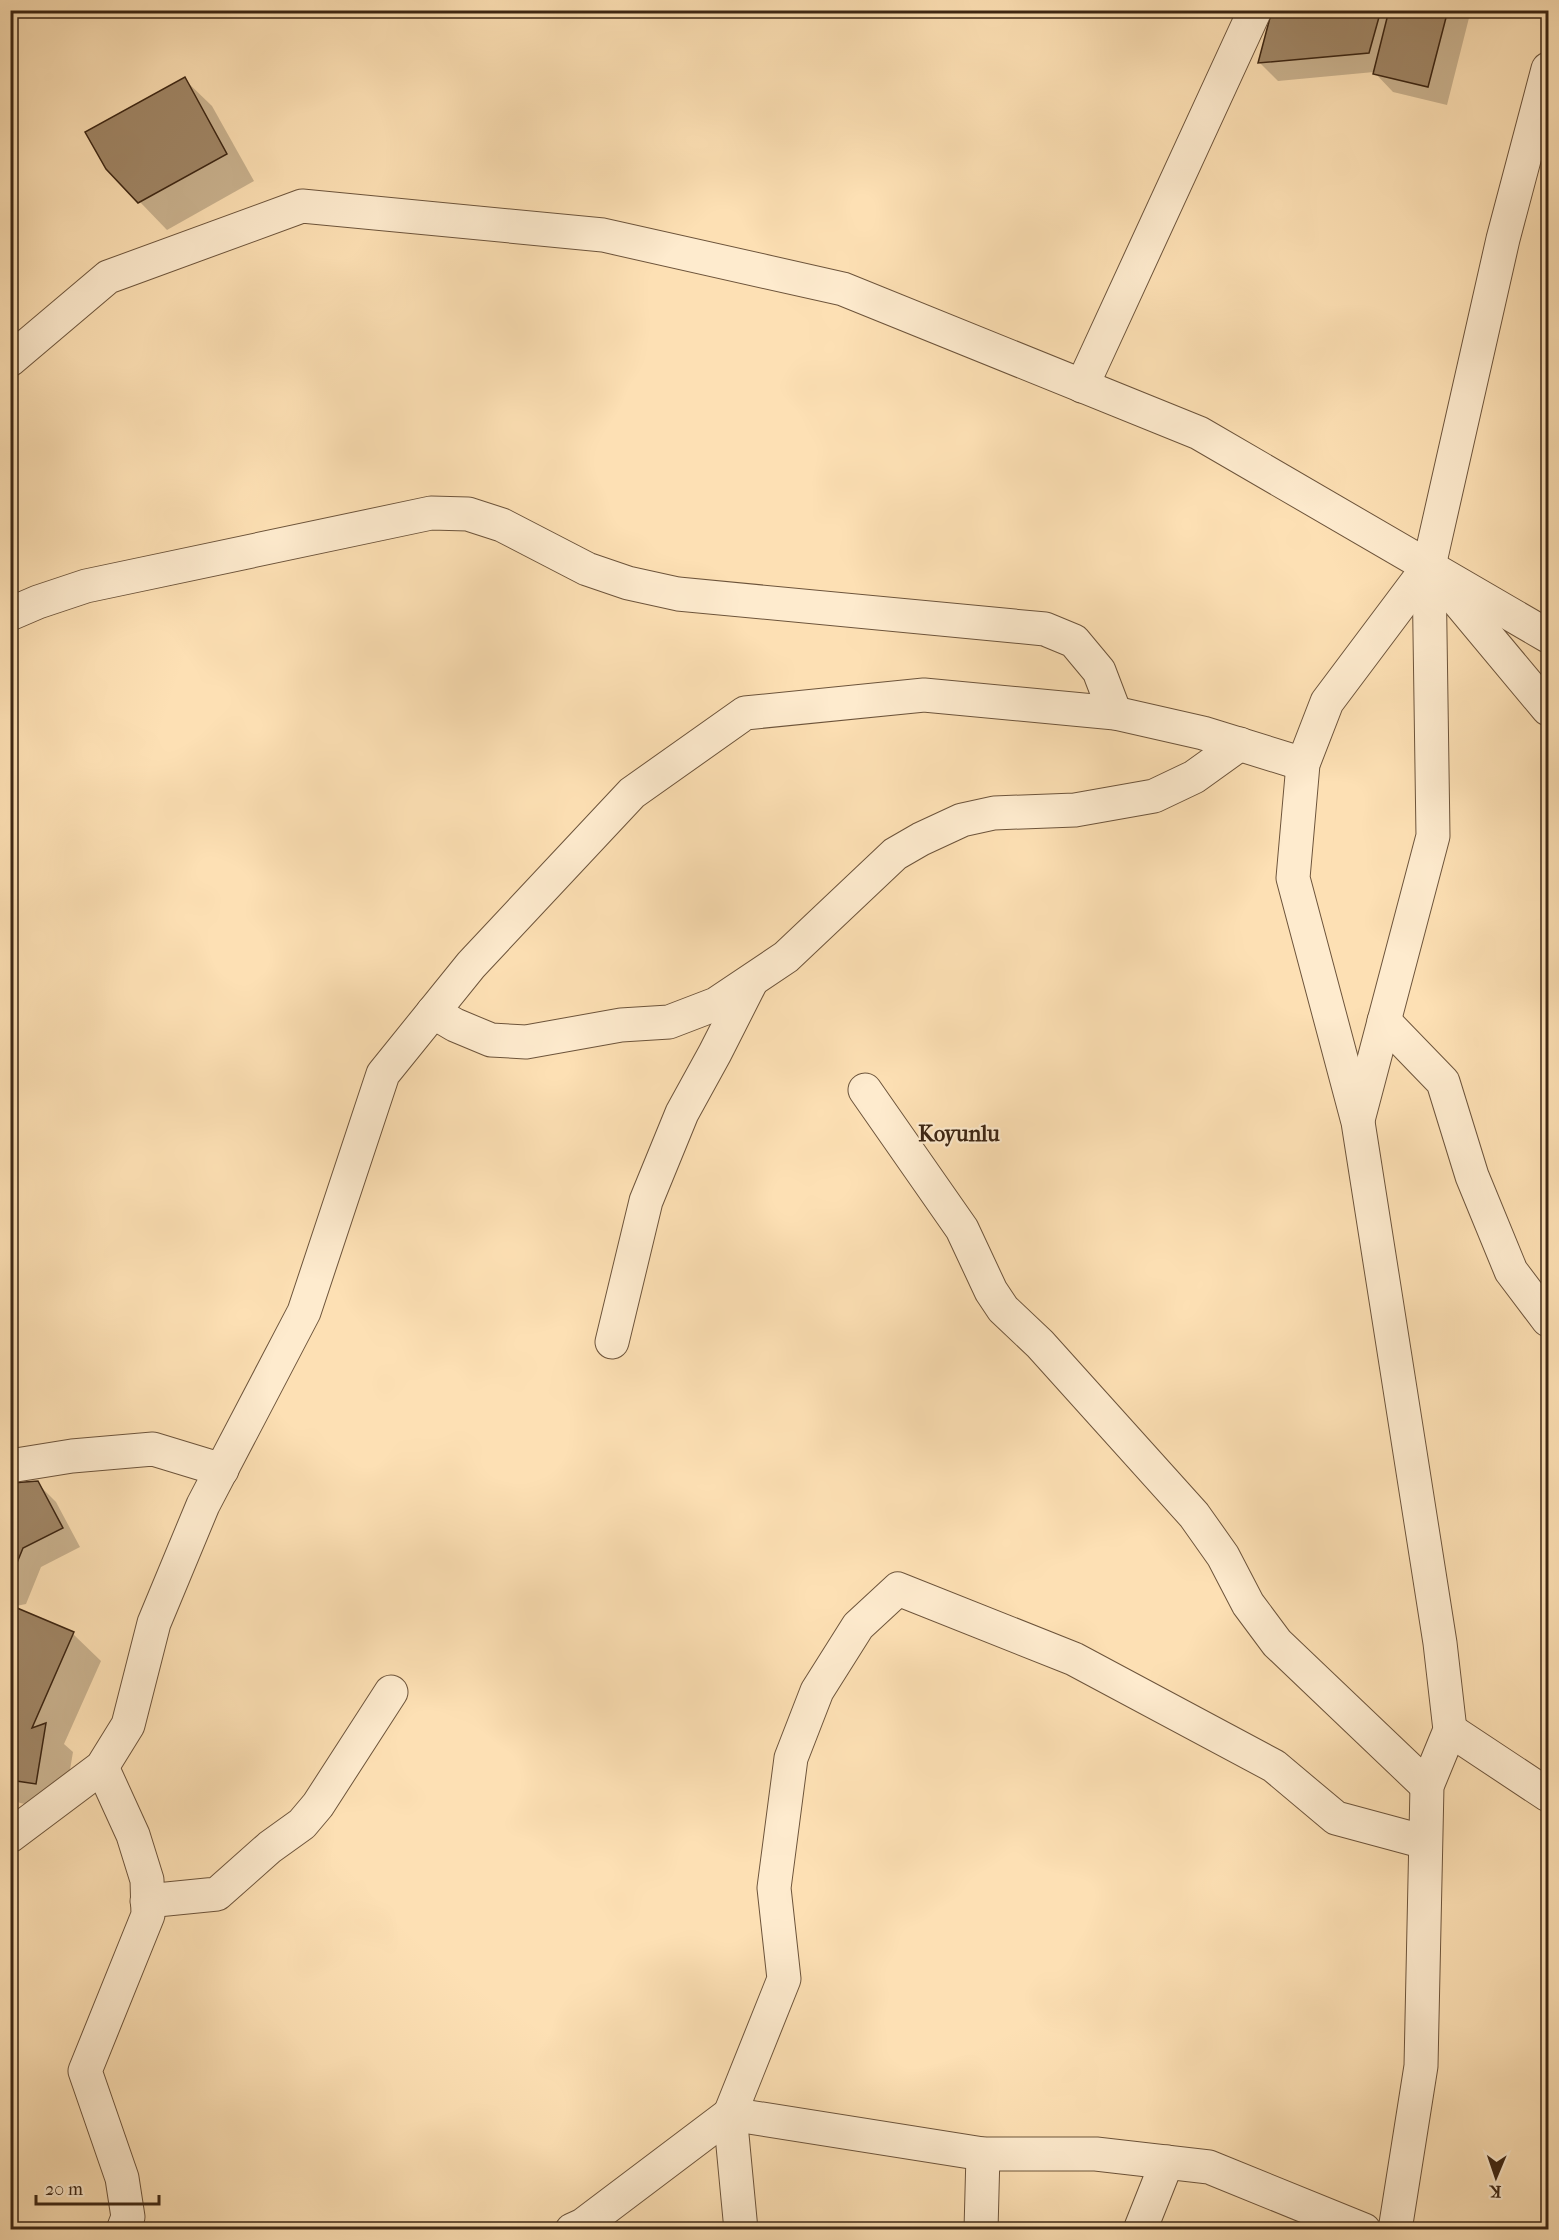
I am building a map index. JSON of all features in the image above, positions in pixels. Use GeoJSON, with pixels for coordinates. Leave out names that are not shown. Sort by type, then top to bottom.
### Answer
{"type":"FeatureCollection","features":[{"type":"Feature","properties":{"kind":"street"},"geometry":{"type":"LineString","coordinates":[[1082,386],[1255,10]]}},
{"type":"Feature","properties":{"kind":"street"},"geometry":{"type":"LineString","coordinates":[[1358,1122],[1433,836],[1429,566],[1503,239],[1548,69]]}},
{"type":"Feature","properties":{"kind":"street"},"geometry":{"type":"LineString","coordinates":[[10,360],[108,277],[302,206],[603,235],[843,289],[1199,433],[1548,636]]}},
{"type":"Feature","properties":{"kind":"street"},"geometry":{"type":"LineString","coordinates":[[10,614],[86,586],[431,513],[468,514],[502,525],[586,569],[628,583],[678,594],[1045,629],[1074,641],[1099,671],[1116,713]]}},
{"type":"Feature","properties":{"kind":"street"},"geometry":{"type":"LineString","coordinates":[[1429,566],[1548,709]]}},
{"type":"Feature","properties":{"kind":"street"},"geometry":{"type":"LineString","coordinates":[[1395,2229],[1421,2066],[1427,1786],[1450,1730],[1440,1643],[1358,1122],[1293,878],[1303,764],[1327,702],[1429,566]]}},
{"type":"Feature","properties":{"kind":"street"},"geometry":{"type":"LineString","coordinates":[[10,1836],[102,1767],[128,1725],[154,1623],[203,1505],[304,1312],[383,1074],[471,965],[632,793],[745,713],[924,695],[1116,713],[1203,733],[1303,764]]}},
{"type":"Feature","properties":{"kind":"street"},"geometry":{"type":"LineString","coordinates":[[433,1012],[454,1025],[491,1040],[526,1042],[621,1025],[669,1022],[716,1004],[786,957],[895,854],[921,839],[962,820],[994,813],[1075,810],[1154,796],[1194,777],[1240,744]]}},
{"type":"Feature","properties":{"kind":"street"},"geometry":{"type":"LineString","coordinates":[[612,1342],[646,1201],[682,1113],[716,1053],[752,980]]}},
{"type":"Feature","properties":{"kind":"street"},"geometry":{"type":"LineString","coordinates":[[1384,1021],[1443,1082],[1472,1176],[1511,1271],[1548,1320]]}},
{"type":"Feature","properties":{"kind":"street"},"geometry":{"type":"LineString","coordinates":[[865,1090],[962,1229],[1002,1309],[1040,1344],[1194,1515],[1223,1556],[1248,1604],[1277,1643],[1427,1786]]}},
{"type":"Feature","properties":{"kind":"street"},"geometry":{"type":"LineString","coordinates":[[10,1466],[72,1456],[153,1449],[222,1470]]}},
{"type":"Feature","properties":{"kind":"street"},"geometry":{"type":"LineString","coordinates":[[741,2229],[730,2114],[784,1979],[774,1888],[791,1758],[817,1691],[858,1626],[898,1589],[1074,1659],[1274,1766],[1336,1818],[1425,1842]]}},
{"type":"Feature","properties":{"kind":"street"},"geometry":{"type":"LineString","coordinates":[[147,1902],[217,1894],[270,1847],[302,1824],[318,1805],[391,1692]]}},
{"type":"Feature","properties":{"kind":"street"},"geometry":{"type":"LineString","coordinates":[[1450,1730],[1548,1795]]}},
{"type":"Feature","properties":{"kind":"street"},"geometry":{"type":"LineString","coordinates":[[102,1767],[133,1835],[147,1880],[148,1915],[85,2071],[122,2178],[128,2217],[123,2229]]}},
{"type":"Feature","properties":{"kind":"street"},"geometry":{"type":"LineString","coordinates":[[572,2229],[584,2225],[730,2114],[983,2154],[1096,2154],[1209,2167],[1364,2229]]}},
{"type":"Feature","properties":{"kind":"street"},"geometry":{"type":"LineString","coordinates":[[981,2229],[983,2154]]}},
{"type":"Feature","properties":{"kind":"street"},"geometry":{"type":"LineString","coordinates":[[1140,2229],[1167,2162]]}},
{"type":"Feature","properties":{"kind":"building"},"geometry":{"type":"Polygon","coordinates":[[[1272,10],[1381,10],[1369,53],[1258,63],[1272,10]]]}},
{"type":"Feature","properties":{"kind":"building"},"geometry":{"type":"Polygon","coordinates":[[[1389,10],[1448,10],[1428,87],[1373,74],[1389,10]]]}},
{"type":"Feature","properties":{"kind":"building"},"geometry":{"type":"Polygon","coordinates":[[[185,77],[227,154],[138,203],[106,169],[85,132],[185,77]]]}},
{"type":"Feature","properties":{"kind":"building"},"geometry":{"type":"Polygon","coordinates":[[[38,1481],[63,1528],[23,1548],[10,1580],[10,1491],[13,1490],[12,1483],[38,1481]]]}},
{"type":"Feature","properties":{"kind":"building"},"geometry":{"type":"Polygon","coordinates":[[[10,1605],[74,1632],[32,1728],[46,1723],[36,1784],[10,1780],[10,1605]]]}},
{"type":"Feature","properties":{"kind":"district","name":"Koyunlu"},"geometry":{"type":"Point","coordinates":[959,1133]}}]}
